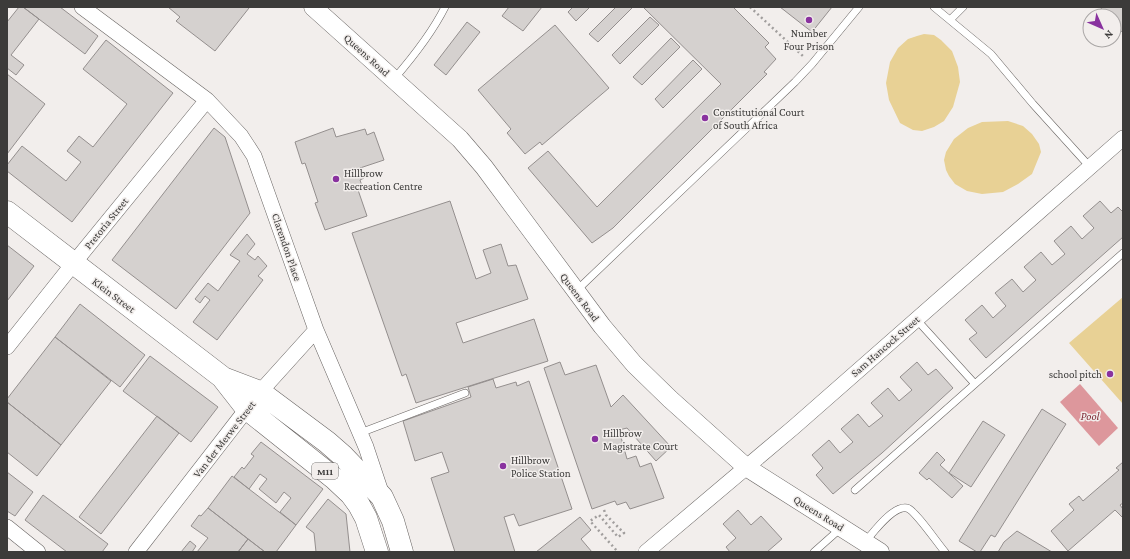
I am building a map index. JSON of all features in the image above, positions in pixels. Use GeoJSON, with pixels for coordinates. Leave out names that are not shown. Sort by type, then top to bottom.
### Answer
{"type":"FeatureCollection","features":[{"type":"Feature","properties":{"kind":"main road","name":"Klein Street"},"geometry":{"type":"LineString","coordinates":[[7,212],[222,377],[254,400],[327,442],[343,456],[382,496]]}},
{"type":"Feature","properties":{"kind":"main road","name":"M11"},"geometry":{"type":"LineString","coordinates":[[254,400],[351,494],[366,518],[377,552]]}},
{"type":"Feature","properties":{"kind":"main road","name":"Clarendon Place"},"geometry":{"type":"LineString","coordinates":[[382,496],[393,521],[402,552]]}},
{"type":"Feature","properties":{"kind":"street","name":"Clarendon Place"},"geometry":{"type":"LineString","coordinates":[[82,7],[207,100],[241,136],[254,156],[316,330],[366,446],[382,496]]}},
{"type":"Feature","properties":{"kind":"street","name":"Queens Road"},"geometry":{"type":"LineString","coordinates":[[313,7],[460,139],[484,167],[602,326],[634,364],[670,399],[746,467],[873,547]]}},
{"type":"Feature","properties":{"kind":"street","name":"Pretoria Street"},"geometry":{"type":"LineString","coordinates":[[7,346],[207,100]]}},
{"type":"Feature","properties":{"kind":"street","name":"Sam Hancock Street"},"geometry":{"type":"LineString","coordinates":[[646,552],[794,426],[1123,138]]}},
{"type":"Feature","properties":{"kind":"street","name":"Van der Merwe Street"},"geometry":{"type":"LineString","coordinates":[[136,552],[254,400],[316,330]]}},
{"type":"Feature","properties":{"kind":"street"},"geometry":{"type":"LineString","coordinates":[[7,527],[38,552]]}},
{"type":"Feature","properties":{"kind":"lane"},"geometry":{"type":"LineString","coordinates":[[394,79],[428,36],[445,7]]}},
{"type":"Feature","properties":{"kind":"lane"},"geometry":{"type":"LineString","coordinates":[[576,291],[784,93],[812,64],[859,7]]}},
{"type":"Feature","properties":{"kind":"lane"},"geometry":{"type":"LineString","coordinates":[[934,7],[991,54],[1033,104],[1090,167]]}},
{"type":"Feature","properties":{"kind":"lane"},"geometry":{"type":"LineString","coordinates":[[950,20],[963,7]]}},
{"type":"Feature","properties":{"kind":"lane"},"geometry":{"type":"LineString","coordinates":[[855,490],[1123,253]]}},
{"type":"Feature","properties":{"kind":"lane"},"geometry":{"type":"LineString","coordinates":[[916,319],[974,384]]}},
{"type":"Feature","properties":{"kind":"lane"},"geometry":{"type":"LineString","coordinates":[[360,433],[465,393]]}},
{"type":"Feature","properties":{"kind":"lane"},"geometry":{"type":"LineString","coordinates":[[873,547],[887,517],[899,509],[905,508],[915,515],[945,552]]}},
{"type":"Feature","properties":{"kind":"lane"},"geometry":{"type":"LineString","coordinates":[[814,552],[841,528]]}},
{"type":"Feature","properties":{"kind":"path"},"geometry":{"type":"LineString","coordinates":[[750,7],[812,64]]}},
{"type":"Feature","properties":{"kind":"path"},"geometry":{"type":"LineString","coordinates":[[604,510],[606,515],[624,533],[618,537],[599,514],[590,521],[618,552]]}},
{"type":"Feature","properties":{"kind":"shaded area"},"geometry":{"type":"Polygon","coordinates":[[[924,34],[934,35],[952,51],[958,67],[960,82],[953,107],[944,121],[934,127],[922,131],[913,130],[900,123],[889,100],[886,83],[890,62],[898,48],[908,39],[924,34]]]}},
{"type":"Feature","properties":{"kind":"shaded area"},"geometry":{"type":"Polygon","coordinates":[[[1008,121],[1023,126],[1032,134],[1039,144],[1041,152],[1032,174],[1003,192],[982,194],[967,191],[955,184],[946,170],[944,160],[946,152],[954,139],[968,128],[982,122],[1008,121]]]}},
{"type":"Feature","properties":{"kind":"shaded area","name":"school pitch"},"geometry":{"type":"Polygon","coordinates":[[[1123,297],[1123,404],[1069,343],[1123,297]]]}},
{"type":"Feature","properties":{"kind":"water","name":"Pool"},"geometry":{"type":"Polygon","coordinates":[[[1080,384],[1118,428],[1099,446],[1060,402],[1080,384]]]}},
{"type":"Feature","properties":{"kind":"building"},"geometry":{"type":"Polygon","coordinates":[[[19,7],[23,7],[39,19],[11,55],[24,65],[16,75],[7,68],[7,22],[19,7]]]}},
{"type":"Feature","properties":{"kind":"building"},"geometry":{"type":"Polygon","coordinates":[[[23,7],[60,7],[98,36],[85,54],[23,7]]]}},
{"type":"Feature","properties":{"kind":"building"},"geometry":{"type":"Polygon","coordinates":[[[168,7],[249,8],[215,51],[176,21],[180,17],[168,7]]]}},
{"type":"Feature","properties":{"kind":"building"},"geometry":{"type":"Polygon","coordinates":[[[509,7],[542,7],[523,31],[502,16],[509,7]]]}},
{"type":"Feature","properties":{"kind":"building"},"geometry":{"type":"Polygon","coordinates":[[[573,7],[590,7],[576,21],[568,12],[573,7]]]}},
{"type":"Feature","properties":{"kind":"building"},"geometry":{"type":"Polygon","coordinates":[[[616,7],[633,7],[598,42],[589,34],[616,7]]]}},
{"type":"Feature","properties":{"kind":"building","name":"Constitutional Court of South Africa"},"geometry":{"type":"Polygon","coordinates":[[[643,7],[733,7],[769,43],[765,47],[776,59],[764,72],[767,74],[613,228],[592,243],[528,168],[548,151],[597,207],[721,84],[643,7]]]}},
{"type":"Feature","properties":{"kind":"building","name":"Number Four Prison"},"geometry":{"type":"Polygon","coordinates":[[[780,7],[832,7],[812,32],[780,7]]]}},
{"type":"Feature","properties":{"kind":"building"},"geometry":{"type":"Polygon","coordinates":[[[1123,7],[1123,30],[1122,31],[1122,8],[1102,8],[1123,7]]]}},
{"type":"Feature","properties":{"kind":"building"},"geometry":{"type":"Polygon","coordinates":[[[650,17],[659,25],[620,64],[612,55],[650,17]]]}},
{"type":"Feature","properties":{"kind":"building"},"geometry":{"type":"Polygon","coordinates":[[[467,22],[480,32],[446,75],[434,65],[467,22]]]}},
{"type":"Feature","properties":{"kind":"building"},"geometry":{"type":"Polygon","coordinates":[[[555,25],[609,88],[542,145],[540,142],[525,154],[507,133],[511,129],[478,90],[555,25]]]}},
{"type":"Feature","properties":{"kind":"building"},"geometry":{"type":"Polygon","coordinates":[[[671,38],[680,47],[642,85],[633,77],[671,38]]]}},
{"type":"Feature","properties":{"kind":"building"},"geometry":{"type":"Polygon","coordinates":[[[106,40],[173,93],[72,222],[7,171],[7,165],[22,146],[66,181],[81,162],[67,151],[79,136],[93,147],[127,104],[83,69],[106,40]]]}},
{"type":"Feature","properties":{"kind":"building"},"geometry":{"type":"Polygon","coordinates":[[[693,60],[702,69],[663,108],[655,99],[693,60]]]}},
{"type":"Feature","properties":{"kind":"building"},"geometry":{"type":"Polygon","coordinates":[[[7,74],[45,104],[7,154],[7,74]]]}},
{"type":"Feature","properties":{"kind":"building"},"geometry":{"type":"Polygon","coordinates":[[[214,128],[225,137],[250,213],[176,309],[112,260],[214,128]]]}},
{"type":"Feature","properties":{"kind":"building","name":"Hillbrow Recreation Centre"},"geometry":{"type":"Polygon","coordinates":[[[333,128],[336,137],[365,129],[367,135],[374,132],[384,160],[360,168],[364,178],[360,180],[362,186],[357,187],[367,216],[325,230],[315,203],[318,202],[305,163],[302,164],[295,142],[333,128]]]}},
{"type":"Feature","properties":{"kind":"building"},"geometry":{"type":"Polygon","coordinates":[[[450,201],[476,279],[491,273],[483,250],[501,244],[508,266],[516,265],[528,299],[456,323],[463,343],[534,319],[548,361],[416,403],[406,374],[402,376],[352,233],[450,201]]]}},
{"type":"Feature","properties":{"kind":"building"},"geometry":{"type":"Polygon","coordinates":[[[1100,201],[1111,213],[1118,207],[1123,212],[1123,237],[986,358],[969,339],[977,333],[965,320],[982,305],[993,318],[1006,306],[995,293],[1012,279],[1023,292],[1036,280],[1024,267],[1041,252],[1052,265],[1065,254],[1054,241],[1071,226],[1082,239],[1094,228],[1083,216],[1100,201]]]}},
{"type":"Feature","properties":{"kind":"building"},"geometry":{"type":"Polygon","coordinates":[[[247,234],[255,244],[247,254],[255,260],[258,256],[267,266],[258,276],[263,280],[217,340],[193,322],[210,300],[205,296],[200,303],[195,299],[208,283],[218,291],[240,261],[230,255],[247,234]]]}},
{"type":"Feature","properties":{"kind":"building"},"geometry":{"type":"Polygon","coordinates":[[[7,245],[34,266],[7,301],[7,245]]]}},
{"type":"Feature","properties":{"kind":"building"},"geometry":{"type":"Polygon","coordinates":[[[80,304],[145,355],[120,387],[55,337],[80,304]]]}},
{"type":"Feature","properties":{"kind":"building"},"geometry":{"type":"Polygon","coordinates":[[[55,337],[111,381],[61,445],[7,402],[7,399],[55,337]]]}},
{"type":"Feature","properties":{"kind":"building"},"geometry":{"type":"Polygon","coordinates":[[[150,356],[218,407],[191,442],[123,391],[150,356]]]}},
{"type":"Feature","properties":{"kind":"building","name":"Hillbrow Magistrate Court"},"geometry":{"type":"Polygon","coordinates":[[[560,362],[565,375],[596,365],[611,407],[623,395],[671,447],[656,461],[627,428],[619,430],[627,459],[636,456],[640,467],[651,463],[664,498],[630,509],[626,502],[617,505],[615,501],[592,509],[544,368],[560,362]]]}},
{"type":"Feature","properties":{"kind":"building"},"geometry":{"type":"Polygon","coordinates":[[[917,362],[928,375],[936,369],[953,388],[882,453],[833,494],[816,475],[823,468],[812,455],[829,440],[840,453],[853,442],[841,429],[858,414],[869,427],[883,416],[871,403],[888,388],[899,401],[912,390],[900,377],[917,362]]]}},
{"type":"Feature","properties":{"kind":"building","name":"Hillbrow Police Station"},"geometry":{"type":"Polygon","coordinates":[[[493,379],[496,388],[516,382],[517,386],[529,381],[572,509],[519,526],[514,514],[504,517],[515,552],[455,552],[431,478],[449,472],[442,452],[415,461],[403,421],[471,397],[468,387],[493,379]]]}},
{"type":"Feature","properties":{"kind":"building"},"geometry":{"type":"Polygon","coordinates":[[[7,402],[61,445],[37,476],[7,452],[7,402]]]}},
{"type":"Feature","properties":{"kind":"building"},"geometry":{"type":"Polygon","coordinates":[[[1042,409],[1066,424],[995,537],[991,535],[980,552],[977,552],[959,541],[1042,409]]]}},
{"type":"Feature","properties":{"kind":"building"},"geometry":{"type":"Polygon","coordinates":[[[157,416],[179,433],[101,534],[79,517],[157,416]]]}},
{"type":"Feature","properties":{"kind":"building"},"geometry":{"type":"Polygon","coordinates":[[[983,421],[1005,435],[971,487],[949,473],[983,421]]]}},
{"type":"Feature","properties":{"kind":"building"},"geometry":{"type":"Polygon","coordinates":[[[261,442],[323,489],[296,525],[280,512],[291,498],[284,492],[276,503],[259,489],[267,479],[260,474],[249,489],[234,477],[242,467],[244,469],[254,456],[251,454],[261,442]]]}},
{"type":"Feature","properties":{"kind":"building"},"geometry":{"type":"Polygon","coordinates":[[[937,452],[945,460],[940,465],[963,486],[952,498],[929,478],[927,480],[919,473],[937,452]]]}},
{"type":"Feature","properties":{"kind":"building"},"geometry":{"type":"Polygon","coordinates":[[[1123,462],[1123,503],[1120,505],[1123,509],[1123,518],[1115,510],[1068,551],[1051,531],[1074,510],[1069,504],[1079,496],[1083,501],[1119,470],[1116,468],[1123,462]]]}},
{"type":"Feature","properties":{"kind":"building"},"geometry":{"type":"Polygon","coordinates":[[[7,472],[33,492],[15,516],[7,511],[7,472]]]}},
{"type":"Feature","properties":{"kind":"building"},"geometry":{"type":"Polygon","coordinates":[[[232,476],[296,525],[276,552],[265,552],[208,508],[232,476]]]}},
{"type":"Feature","properties":{"kind":"building"},"geometry":{"type":"Polygon","coordinates":[[[43,495],[108,544],[102,552],[67,552],[25,520],[43,495]]]}},
{"type":"Feature","properties":{"kind":"building"},"geometry":{"type":"Polygon","coordinates":[[[328,499],[346,514],[350,552],[316,552],[314,533],[306,527],[328,499]]]}},
{"type":"Feature","properties":{"kind":"building"},"geometry":{"type":"Polygon","coordinates":[[[208,508],[248,539],[238,552],[197,552],[208,538],[191,526],[199,515],[201,516],[208,508]]]}},
{"type":"Feature","properties":{"kind":"building"},"geometry":{"type":"Polygon","coordinates":[[[738,510],[751,525],[761,516],[782,539],[767,552],[730,552],[726,547],[736,538],[723,524],[738,510]]]}},
{"type":"Feature","properties":{"kind":"building"},"geometry":{"type":"Polygon","coordinates":[[[580,517],[591,530],[581,539],[592,552],[536,552],[580,517]]]}},
{"type":"Feature","properties":{"kind":"building"},"geometry":{"type":"Polygon","coordinates":[[[1017,531],[1052,552],[998,552],[1004,542],[1017,531]]]}},
{"type":"Feature","properties":{"kind":"building"},"geometry":{"type":"Polygon","coordinates":[[[248,539],[265,552],[238,552],[248,539]]]}},
{"type":"Feature","properties":{"kind":"building"},"geometry":{"type":"Polygon","coordinates":[[[190,541],[196,546],[192,552],[181,552],[190,541]]]}},
{"type":"Feature","properties":{"kind":"place","name":"Number Four Prison"},"geometry":{"type":"Point","coordinates":[809,20]}},
{"type":"Feature","properties":{"kind":"place","name":"Constitutional Court of South Africa"},"geometry":{"type":"Point","coordinates":[705,118]}},
{"type":"Feature","properties":{"kind":"place","name":"Hillbrow Recreation Centre"},"geometry":{"type":"Point","coordinates":[336,179]}},
{"type":"Feature","properties":{"kind":"place","name":"school pitch"},"geometry":{"type":"Point","coordinates":[1110,374]}},
{"type":"Feature","properties":{"kind":"place","name":"Hillbrow Magistrate Court"},"geometry":{"type":"Point","coordinates":[595,439]}},
{"type":"Feature","properties":{"kind":"place","name":"Hillbrow Police Station"},"geometry":{"type":"Point","coordinates":[503,466]}}]}
